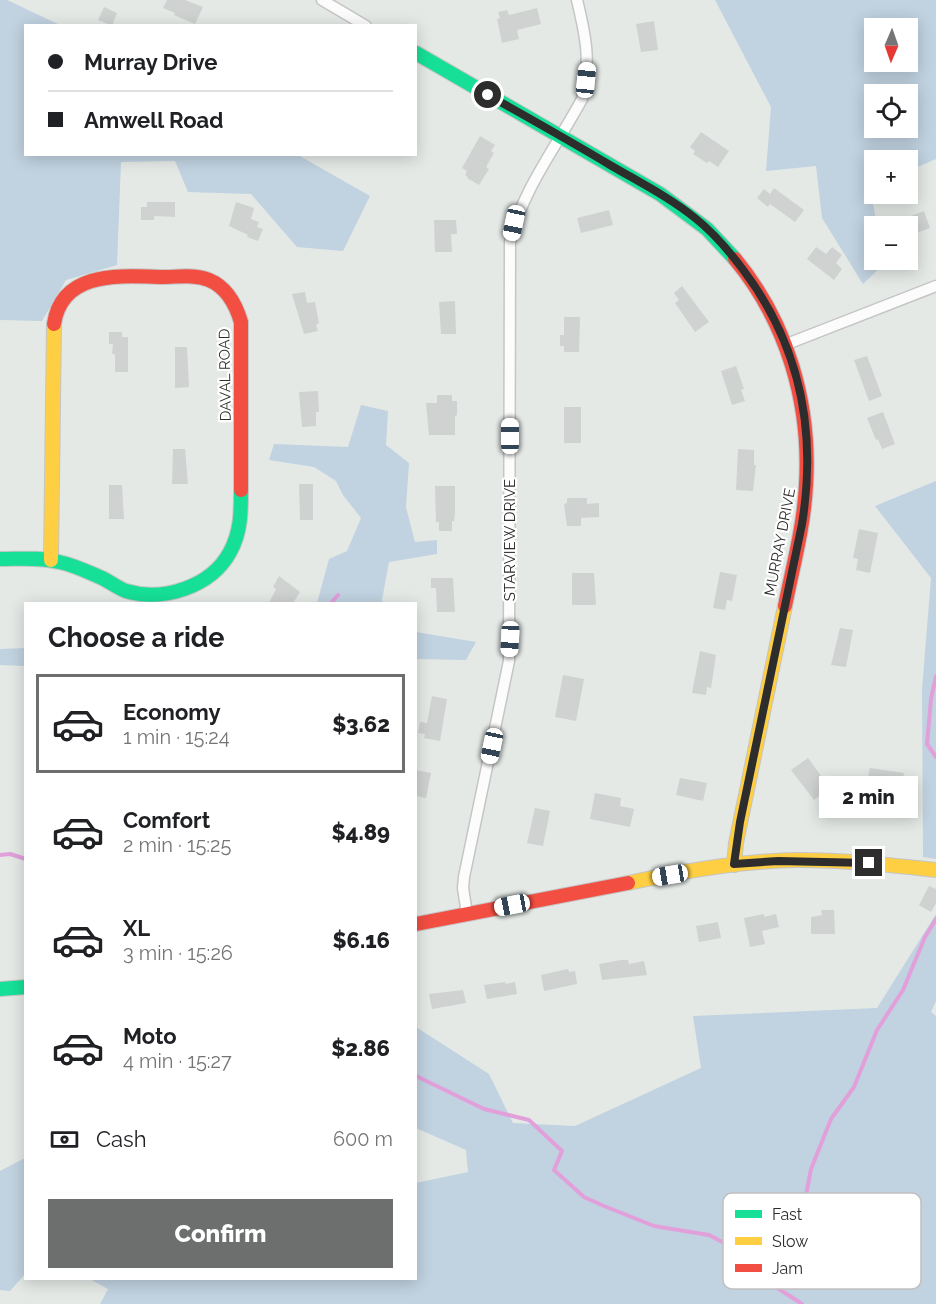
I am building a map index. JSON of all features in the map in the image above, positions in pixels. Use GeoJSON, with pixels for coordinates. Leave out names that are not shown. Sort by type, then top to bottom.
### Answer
{"type":"FeatureCollection","features":[{"type":"Feature","properties":{"kind":"street"},"geometry":{"type":"LineString","coordinates":[[322,0],[363,24]]}},
{"type":"Feature","properties":{"kind":"street","name":"STARVIEW DRIVE"},"geometry":{"type":"LineString","coordinates":[[467,914],[463,888],[464,877],[509,661],[510,242],[514,223],[522,204],[582,99],[586,80],[587,44],[577,0]]}},
{"type":"Feature","properties":{"kind":"street","name":"MURRAY DRIVE"},"geometry":{"type":"LineString","coordinates":[[417,55],[660,194],[703,225],[730,253],[754,284],[787,344],[802,397],[808,490],[738,833],[734,864]]}},
{"type":"Feature","properties":{"kind":"street","name":"DAVAL ROAD"},"geometry":{"type":"LineString","coordinates":[[0,559],[51,560],[99,577],[128,591],[164,594],[185,589],[200,581],[217,569],[228,555],[237,536],[241,519],[242,338],[237,308],[222,288],[209,280],[196,277],[112,276],[94,278],[76,286],[65,297],[56,314],[52,337],[51,560]]}},
{"type":"Feature","properties":{"kind":"street"},"geometry":{"type":"LineString","coordinates":[[787,344],[936,285]]}},
{"type":"Feature","properties":{"kind":"street"},"geometry":{"type":"LineString","coordinates":[[417,924],[734,864],[821,861],[936,870]]}},
{"type":"Feature","properties":{"kind":"street"},"geometry":{"type":"LineString","coordinates":[[0,989],[24,987]]}},
{"type":"Feature","properties":{"kind":"shaded area"},"geometry":{"type":"Polygon","coordinates":[[[0,0],[7,0],[58,24],[24,24],[24,156],[300,156],[370,196],[343,251],[297,247],[251,194],[188,192],[175,161],[121,162],[117,265],[66,280],[42,321],[0,320],[0,0]]]}},
{"type":"Feature","properties":{"kind":"shaded area"},"geometry":{"type":"Polygon","coordinates":[[[715,0],[936,0],[936,159],[918,167],[918,150],[864,150],[864,204],[873,204],[875,216],[864,216],[864,270],[878,270],[863,284],[822,218],[816,166],[766,171],[771,107],[715,0]]]}},
{"type":"Feature","properties":{"kind":"shaded area"},"geometry":{"type":"Polygon","coordinates":[[[361,405],[388,411],[386,445],[409,463],[406,507],[415,542],[437,540],[437,554],[389,562],[383,602],[317,602],[329,559],[347,551],[361,518],[343,495],[336,481],[314,467],[269,460],[274,444],[348,447],[361,405]]]}},
{"type":"Feature","properties":{"kind":"shaded area"},"geometry":{"type":"Polygon","coordinates":[[[936,481],[936,859],[923,857],[922,689],[931,578],[875,506],[936,481]]]}},
{"type":"Feature","properties":{"kind":"shaded area"},"geometry":{"type":"Polygon","coordinates":[[[417,632],[476,642],[466,660],[417,659],[417,632]]]}},
{"type":"Feature","properties":{"kind":"shaded area"},"geometry":{"type":"Polygon","coordinates":[[[24,648],[24,666],[0,665],[0,649],[24,648]]]}},
{"type":"Feature","properties":{"kind":"shaded area"},"geometry":{"type":"Polygon","coordinates":[[[936,914],[936,1001],[931,1012],[936,1016],[936,1304],[100,1304],[108,1289],[92,1280],[417,1280],[417,1183],[468,1172],[466,1150],[417,1128],[417,1028],[489,1074],[513,1123],[575,1126],[701,1068],[693,1016],[877,1008],[936,914]]]}},
{"type":"Feature","properties":{"kind":"shaded area"},"geometry":{"type":"Polygon","coordinates":[[[24,1159],[24,1275],[10,1291],[0,1290],[0,1171],[24,1159]]]}},
{"type":"Feature","properties":{"kind":"building"},"geometry":{"type":"Polygon","coordinates":[[[167,0],[185,0],[203,7],[195,24],[163,8],[167,0]]]}},
{"type":"Feature","properties":{"kind":"building"},"geometry":{"type":"Polygon","coordinates":[[[104,7],[117,13],[113,24],[98,20],[104,7]]]}},
{"type":"Feature","properties":{"kind":"building"},"geometry":{"type":"Polygon","coordinates":[[[537,8],[541,24],[517,30],[519,39],[502,43],[497,19],[500,18],[498,12],[507,10],[509,15],[537,8]]]}},
{"type":"Feature","properties":{"kind":"building"},"geometry":{"type":"Polygon","coordinates":[[[654,21],[658,50],[641,52],[636,24],[654,21]]]}},
{"type":"Feature","properties":{"kind":"building"},"geometry":{"type":"Polygon","coordinates":[[[701,132],[729,151],[718,167],[693,154],[695,151],[690,147],[701,132]]]}},
{"type":"Feature","properties":{"kind":"building"},"geometry":{"type":"Polygon","coordinates":[[[480,136],[495,145],[491,151],[494,153],[486,167],[489,169],[479,185],[467,178],[465,175],[467,171],[462,168],[480,136]]]}},
{"type":"Feature","properties":{"kind":"building"},"geometry":{"type":"Polygon","coordinates":[[[774,188],[804,210],[795,222],[770,204],[768,207],[757,198],[764,189],[770,194],[774,188]]]}},
{"type":"Feature","properties":{"kind":"building"},"geometry":{"type":"Polygon","coordinates":[[[147,202],[175,202],[175,217],[154,216],[154,220],[141,220],[141,207],[147,207],[147,202]]]}},
{"type":"Feature","properties":{"kind":"building"},"geometry":{"type":"Polygon","coordinates":[[[236,202],[254,208],[251,219],[259,222],[257,227],[263,229],[258,241],[229,226],[236,202]]]}},
{"type":"Feature","properties":{"kind":"building"},"geometry":{"type":"Polygon","coordinates":[[[609,210],[613,225],[581,233],[577,218],[609,210]]]}},
{"type":"Feature","properties":{"kind":"building"},"geometry":{"type":"Polygon","coordinates":[[[924,211],[930,228],[918,232],[918,216],[911,216],[924,211]]]}},
{"type":"Feature","properties":{"kind":"building"},"geometry":{"type":"Polygon","coordinates":[[[434,220],[456,220],[457,234],[451,234],[452,252],[435,252],[434,220]]]}},
{"type":"Feature","properties":{"kind":"building"},"geometry":{"type":"Polygon","coordinates":[[[816,247],[826,254],[832,247],[842,255],[836,263],[842,269],[834,280],[807,259],[816,247]]]}},
{"type":"Feature","properties":{"kind":"building"},"geometry":{"type":"Polygon","coordinates":[[[682,286],[709,322],[695,332],[675,303],[679,300],[674,293],[682,286]]]}},
{"type":"Feature","properties":{"kind":"building"},"geometry":{"type":"Polygon","coordinates":[[[305,292],[307,303],[315,302],[319,323],[316,325],[318,331],[304,334],[292,294],[305,292]]]}},
{"type":"Feature","properties":{"kind":"building"},"geometry":{"type":"Polygon","coordinates":[[[455,301],[456,334],[441,334],[439,302],[455,301]]]}},
{"type":"Feature","properties":{"kind":"building"},"geometry":{"type":"Polygon","coordinates":[[[564,317],[580,317],[579,352],[564,352],[564,346],[560,346],[560,335],[564,335],[564,317]]]}},
{"type":"Feature","properties":{"kind":"building"},"geometry":{"type":"Polygon","coordinates":[[[109,332],[122,332],[122,337],[128,337],[128,372],[115,372],[115,354],[112,354],[113,344],[109,344],[109,332]]]}},
{"type":"Feature","properties":{"kind":"building"},"geometry":{"type":"Polygon","coordinates":[[[175,347],[187,347],[189,387],[175,388],[175,347]]]}},
{"type":"Feature","properties":{"kind":"building"},"geometry":{"type":"Polygon","coordinates":[[[867,356],[882,396],[869,401],[854,360],[867,356]]]}},
{"type":"Feature","properties":{"kind":"building"},"geometry":{"type":"Polygon","coordinates":[[[736,366],[744,389],[741,390],[745,401],[732,405],[721,371],[736,366]]]}},
{"type":"Feature","properties":{"kind":"building"},"geometry":{"type":"Polygon","coordinates":[[[318,391],[319,412],[316,412],[316,426],[302,427],[299,392],[318,391]]]}},
{"type":"Feature","properties":{"kind":"building"},"geometry":{"type":"Polygon","coordinates":[[[437,395],[452,395],[452,401],[457,401],[455,435],[429,435],[426,403],[437,403],[437,395]]]}},
{"type":"Feature","properties":{"kind":"building"},"geometry":{"type":"Polygon","coordinates":[[[564,407],[581,407],[581,443],[564,443],[564,407]]]}},
{"type":"Feature","properties":{"kind":"building"},"geometry":{"type":"Polygon","coordinates":[[[883,412],[895,444],[882,449],[867,418],[883,412]]]}},
{"type":"Feature","properties":{"kind":"building"},"geometry":{"type":"Polygon","coordinates":[[[173,449],[185,449],[188,484],[172,484],[173,449]]]}},
{"type":"Feature","properties":{"kind":"building"},"geometry":{"type":"Polygon","coordinates":[[[738,449],[754,450],[754,465],[756,465],[753,491],[736,490],[738,449]]]}},
{"type":"Feature","properties":{"kind":"building"},"geometry":{"type":"Polygon","coordinates":[[[299,484],[313,484],[313,520],[300,520],[299,484]]]}},
{"type":"Feature","properties":{"kind":"building"},"geometry":{"type":"Polygon","coordinates":[[[109,485],[122,485],[124,519],[109,519],[109,485]]]}},
{"type":"Feature","properties":{"kind":"building"},"geometry":{"type":"Polygon","coordinates":[[[435,486],[455,486],[455,514],[452,531],[439,531],[439,522],[436,522],[435,486]]]}},
{"type":"Feature","properties":{"kind":"building"},"geometry":{"type":"Polygon","coordinates":[[[567,498],[587,498],[587,504],[599,503],[599,517],[581,518],[581,526],[567,526],[564,504],[567,503],[567,498]]]}},
{"type":"Feature","properties":{"kind":"building"},"geometry":{"type":"Polygon","coordinates":[[[859,529],[878,533],[870,573],[856,570],[858,559],[853,558],[859,529]]]}},
{"type":"Feature","properties":{"kind":"building"},"geometry":{"type":"Polygon","coordinates":[[[720,572],[737,575],[732,601],[727,600],[725,610],[713,608],[720,572]]]}},
{"type":"Feature","properties":{"kind":"building"},"geometry":{"type":"Polygon","coordinates":[[[572,573],[594,573],[596,605],[572,605],[572,573]]]}},
{"type":"Feature","properties":{"kind":"building"},"geometry":{"type":"Polygon","coordinates":[[[279,576],[300,592],[294,602],[270,602],[276,589],[273,587],[279,576]]]}},
{"type":"Feature","properties":{"kind":"building"},"geometry":{"type":"Polygon","coordinates":[[[431,578],[453,578],[455,612],[437,612],[436,588],[431,588],[431,578]]]}},
{"type":"Feature","properties":{"kind":"building"},"geometry":{"type":"Polygon","coordinates":[[[840,628],[853,630],[846,667],[831,665],[840,628]]]}},
{"type":"Feature","properties":{"kind":"building"},"geometry":{"type":"Polygon","coordinates":[[[700,651],[716,655],[711,688],[707,687],[706,695],[692,693],[700,651]]]}},
{"type":"Feature","properties":{"kind":"building"},"geometry":{"type":"Polygon","coordinates":[[[563,675],[584,679],[576,721],[555,717],[563,675]]]}},
{"type":"Feature","properties":{"kind":"building"},"geometry":{"type":"Polygon","coordinates":[[[432,696],[447,699],[440,741],[424,738],[425,734],[418,733],[420,722],[427,723],[432,696]]]}},
{"type":"Feature","properties":{"kind":"building"},"geometry":{"type":"Polygon","coordinates":[[[808,758],[830,788],[814,800],[791,770],[808,758]]]}},
{"type":"Feature","properties":{"kind":"building"},"geometry":{"type":"Polygon","coordinates":[[[870,768],[904,773],[900,794],[879,789],[878,793],[865,790],[870,768]]]}},
{"type":"Feature","properties":{"kind":"building"},"geometry":{"type":"Polygon","coordinates":[[[417,770],[431,773],[426,798],[417,796],[417,770]]]}},
{"type":"Feature","properties":{"kind":"building"},"geometry":{"type":"Polygon","coordinates":[[[680,778],[707,783],[703,801],[676,795],[680,778]]]}},
{"type":"Feature","properties":{"kind":"building"},"geometry":{"type":"Polygon","coordinates":[[[595,793],[621,798],[620,806],[634,809],[630,827],[590,819],[595,793]]]}},
{"type":"Feature","properties":{"kind":"building"},"geometry":{"type":"Polygon","coordinates":[[[535,808],[550,811],[543,846],[527,843],[535,808]]]}},
{"type":"Feature","properties":{"kind":"building"},"geometry":{"type":"Polygon","coordinates":[[[929,886],[936,889],[936,903],[931,912],[919,905],[929,886]]]}},
{"type":"Feature","properties":{"kind":"building"},"geometry":{"type":"Polygon","coordinates":[[[821,910],[834,910],[835,934],[811,934],[811,917],[822,915],[821,910]]]}},
{"type":"Feature","properties":{"kind":"building"},"geometry":{"type":"Polygon","coordinates":[[[764,914],[764,917],[776,914],[779,927],[762,931],[765,944],[750,947],[744,918],[764,914]]]}},
{"type":"Feature","properties":{"kind":"building"},"geometry":{"type":"Polygon","coordinates":[[[718,922],[721,938],[699,942],[696,926],[718,922]]]}},
{"type":"Feature","properties":{"kind":"building"},"geometry":{"type":"Polygon","coordinates":[[[628,960],[629,964],[644,961],[647,975],[602,980],[599,964],[628,960]]]}},
{"type":"Feature","properties":{"kind":"building"},"geometry":{"type":"Polygon","coordinates":[[[568,969],[569,972],[575,971],[577,984],[544,991],[541,975],[568,969]]]}},
{"type":"Feature","properties":{"kind":"building"},"geometry":{"type":"Polygon","coordinates":[[[505,982],[506,984],[515,982],[517,994],[487,999],[484,985],[505,982]]]}},
{"type":"Feature","properties":{"kind":"building"},"geometry":{"type":"Polygon","coordinates":[[[463,990],[466,1003],[432,1009],[429,994],[463,990]]]}},
{"type":"Feature","properties":{"kind":"waterway"},"geometry":{"type":"LineString","coordinates":[[332,602],[338,595]]}},
{"type":"Feature","properties":{"kind":"waterway"},"geometry":{"type":"LineString","coordinates":[[936,676],[931,699],[927,744],[936,757]]}},
{"type":"Feature","properties":{"kind":"waterway"},"geometry":{"type":"LineString","coordinates":[[0,855],[10,854],[24,858]]}},
{"type":"Feature","properties":{"kind":"waterway"},"geometry":{"type":"LineString","coordinates":[[806,1193],[811,1169],[831,1119],[854,1087],[877,1030],[903,990],[925,937],[936,919]]}},
{"type":"Feature","properties":{"kind":"waterway"},"geometry":{"type":"LineString","coordinates":[[417,1076],[484,1109],[529,1120],[562,1151],[554,1170],[584,1197],[654,1226],[709,1235],[723,1242]]}},
{"type":"Feature","properties":{"kind":"waterway"},"geometry":{"type":"LineString","coordinates":[[779,1289],[802,1304]]}},
{"type":"Feature","properties":{"kind":"traffic: fast"},"geometry":{"type":"LineString","coordinates":[[417,54],[660,194],[707,229],[735,259]]}},
{"type":"Feature","properties":{"kind":"traffic: fast"},"geometry":{"type":"LineString","coordinates":[[0,559],[37,559],[65,563],[102,578],[126,591],[140,594],[170,593],[185,589],[211,574],[230,552],[238,529],[241,490]]}},
{"type":"Feature","properties":{"kind":"traffic: fast"},"geometry":{"type":"LineString","coordinates":[[0,989],[24,987]]}},
{"type":"Feature","properties":{"kind":"traffic: slow"},"geometry":{"type":"LineString","coordinates":[[51,560],[54,324]]}},
{"type":"Feature","properties":{"kind":"traffic: slow"},"geometry":{"type":"LineString","coordinates":[[734,865],[736,843],[785,606]]}},
{"type":"Feature","properties":{"kind":"traffic: slow"},"geometry":{"type":"LineString","coordinates":[[628,883],[712,867],[798,860],[936,870]]}},
{"type":"Feature","properties":{"kind":"traffic: jam"},"geometry":{"type":"LineString","coordinates":[[735,259],[769,309],[782,337],[792,365],[804,424],[807,454],[805,500],[785,606]]}},
{"type":"Feature","properties":{"kind":"traffic: jam"},"geometry":{"type":"LineString","coordinates":[[54,324],[59,306],[68,294],[81,285],[96,280],[129,276],[192,276],[204,278],[220,287],[233,303],[241,322],[241,490]]}},
{"type":"Feature","properties":{"kind":"traffic: jam"},"geometry":{"type":"LineString","coordinates":[[417,924],[628,883]]}},
{"type":"Feature","properties":{"kind":"route"},"geometry":{"type":"LineString","coordinates":[[488,95],[660,194],[695,218],[736,259],[768,307],[787,344],[802,397],[808,446],[808,490],[740,822],[734,864],[778,861],[869,863]]}}]}
